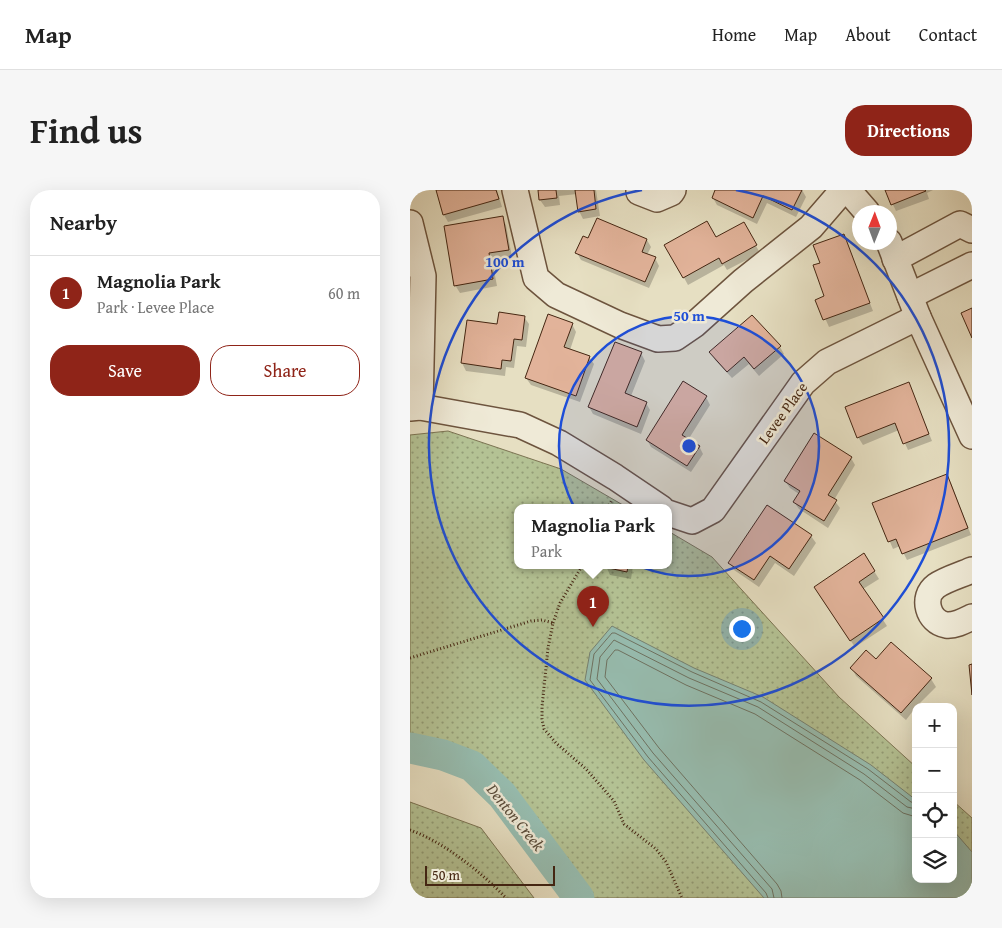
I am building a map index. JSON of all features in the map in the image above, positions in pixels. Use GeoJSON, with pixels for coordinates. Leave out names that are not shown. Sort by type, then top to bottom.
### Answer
{"type":"FeatureCollection","features":[{"type":"Feature","properties":{"kind":"street"},"geometry":{"type":"LineString","coordinates":[[515,190],[536,278],[556,295],[620,325],[658,340],[675,338],[694,324],[743,281],[811,227],[844,190],[861,205]]}},
{"type":"Feature","properties":{"kind":"street"},"geometry":{"type":"LineString","coordinates":[[638,190],[657,199],[671,193],[673,190]]}},
{"type":"Feature","properties":{"kind":"street"},"geometry":{"type":"LineString","coordinates":[[410,223],[422,276],[415,408],[520,425],[559,443],[655,504]]}},
{"type":"Feature","properties":{"kind":"street"},"geometry":{"type":"LineString","coordinates":[[972,230],[960,224],[892,251],[914,307],[972,436]]}},
{"type":"Feature","properties":{"kind":"street","name":"Levee Place"},"geometry":{"type":"LineString","coordinates":[[672,514],[692,521],[713,510],[803,383],[827,362],[914,307],[972,266]]}},
{"type":"Feature","properties":{"kind":"street"},"geometry":{"type":"LineString","coordinates":[[972,570],[936,586],[928,598],[927,605],[933,618],[938,623],[945,625],[959,623],[972,617]]}},
{"type":"Feature","properties":{"kind":"path"},"geometry":{"type":"LineString","coordinates":[[580,569],[560,603],[553,622],[548,648],[542,707],[544,728],[556,744],[586,769],[614,801],[624,824],[656,849],[666,862],[682,898]]}},
{"type":"Feature","properties":{"kind":"path"},"geometry":{"type":"LineString","coordinates":[[410,658],[531,621],[553,622]]}},
{"type":"Feature","properties":{"kind":"path"},"geometry":{"type":"LineString","coordinates":[[410,830],[448,851],[495,886],[506,898]]}},
{"type":"Feature","properties":{"kind":"green space"},"geometry":{"type":"Polygon","coordinates":[[[448,431],[561,469],[621,504],[514,504],[514,569],[672,569],[672,533],[712,557],[839,697],[912,763],[912,883],[957,883],[957,805],[972,818],[972,898],[579,898],[502,795],[472,766],[443,755],[410,748],[410,435],[448,431]]]}},
{"type":"Feature","properties":{"kind":"green space"},"geometry":{"type":"Polygon","coordinates":[[[410,802],[481,828],[534,898],[410,898],[410,802]]]}},
{"type":"Feature","properties":{"kind":"water"},"geometry":{"type":"Polygon","coordinates":[[[612,626],[694,668],[763,697],[871,765],[912,797],[912,883],[957,883],[957,835],[972,852],[972,898],[764,898],[644,760],[585,680],[590,652],[612,626]]]}},
{"type":"Feature","properties":{"kind":"building"},"geometry":{"type":"Polygon","coordinates":[[[436,190],[496,190],[499,199],[443,215],[436,190]]]}},
{"type":"Feature","properties":{"kind":"building"},"geometry":{"type":"Polygon","coordinates":[[[538,190],[556,190],[557,198],[539,200],[538,190]]]}},
{"type":"Feature","properties":{"kind":"building"},"geometry":{"type":"Polygon","coordinates":[[[575,190],[594,190],[596,209],[578,212],[575,190]]]}},
{"type":"Feature","properties":{"kind":"building"},"geometry":{"type":"Polygon","coordinates":[[[715,190],[802,190],[792,210],[763,196],[753,218],[712,198],[715,190]]]}},
{"type":"Feature","properties":{"kind":"building"},"geometry":{"type":"Polygon","coordinates":[[[885,190],[926,191],[891,205],[885,190]]]}},
{"type":"Feature","properties":{"kind":"building"},"geometry":{"type":"Polygon","coordinates":[[[503,216],[509,250],[489,253],[493,279],[454,286],[444,226],[503,216]]]}},
{"type":"Feature","properties":{"kind":"building"},"geometry":{"type":"Polygon","coordinates":[[[597,218],[647,239],[642,252],[656,257],[645,282],[575,253],[583,236],[588,238],[597,218]]]}},
{"type":"Feature","properties":{"kind":"building"},"geometry":{"type":"Polygon","coordinates":[[[707,221],[716,237],[744,222],[757,245],[722,264],[719,258],[683,278],[664,245],[707,221]]]}},
{"type":"Feature","properties":{"kind":"building"},"geometry":{"type":"Polygon","coordinates":[[[844,234],[870,303],[823,320],[815,300],[824,296],[813,265],[820,263],[813,245],[844,234]]]}},
{"type":"Feature","properties":{"kind":"building"},"geometry":{"type":"Polygon","coordinates":[[[972,308],[972,338],[961,313],[972,308]]]}},
{"type":"Feature","properties":{"kind":"building"},"geometry":{"type":"Polygon","coordinates":[[[499,312],[525,316],[522,340],[514,339],[511,361],[502,360],[501,369],[461,363],[467,320],[497,324],[499,312]]]}},
{"type":"Feature","properties":{"kind":"building"},"geometry":{"type":"Polygon","coordinates":[[[548,314],[573,323],[564,347],[590,356],[576,396],[525,378],[548,314]]]}},
{"type":"Feature","properties":{"kind":"building"},"geometry":{"type":"Polygon","coordinates":[[[752,315],[781,346],[754,369],[744,357],[727,372],[709,352],[752,315]]]}},
{"type":"Feature","properties":{"kind":"building"},"geometry":{"type":"Polygon","coordinates":[[[615,342],[642,352],[625,393],[647,402],[637,427],[588,407],[615,342]]]}},
{"type":"Feature","properties":{"kind":"building"},"geometry":{"type":"Polygon","coordinates":[[[683,381],[707,396],[682,435],[700,446],[687,466],[646,440],[683,381]]]}},
{"type":"Feature","properties":{"kind":"building"},"geometry":{"type":"Polygon","coordinates":[[[909,382],[929,434],[903,444],[895,423],[857,438],[845,407],[909,382]]]}},
{"type":"Feature","properties":{"kind":"building"},"geometry":{"type":"Polygon","coordinates":[[[814,433],[852,457],[828,495],[837,500],[824,521],[793,502],[800,491],[784,481],[814,433]]]}},
{"type":"Feature","properties":{"kind":"building"},"geometry":{"type":"Polygon","coordinates":[[[947,474],[968,528],[902,554],[896,539],[888,542],[872,503],[947,474]]]}},
{"type":"Feature","properties":{"kind":"building"},"geometry":{"type":"Polygon","coordinates":[[[767,505],[812,535],[789,569],[770,556],[754,580],[728,563],[767,505]]]}},
{"type":"Feature","properties":{"kind":"building"},"geometry":{"type":"Polygon","coordinates":[[[864,553],[875,571],[859,582],[884,618],[850,641],[814,587],[864,553]]]}},
{"type":"Feature","properties":{"kind":"building"},"geometry":{"type":"Polygon","coordinates":[[[613,569],[628,569],[627,572],[613,569]]]}},
{"type":"Feature","properties":{"kind":"building"},"geometry":{"type":"Polygon","coordinates":[[[891,642],[932,678],[901,713],[850,668],[866,650],[876,659],[891,642]]]}},
{"type":"Feature","properties":{"kind":"building"},"geometry":{"type":"Polygon","coordinates":[[[972,664],[972,695],[969,665],[972,664]]]}},
{"type":"Feature","properties":{"kind":"waterway","name":"Denton Creek"},"geometry":{"type":"LineString","coordinates":[[410,748],[443,755],[472,766],[502,795],[579,898]]}},
{"type":"Feature","properties":{"kind":"place","name":"Magnolia Park"},"geometry":{"type":"Point","coordinates":[593,627]}}]}
